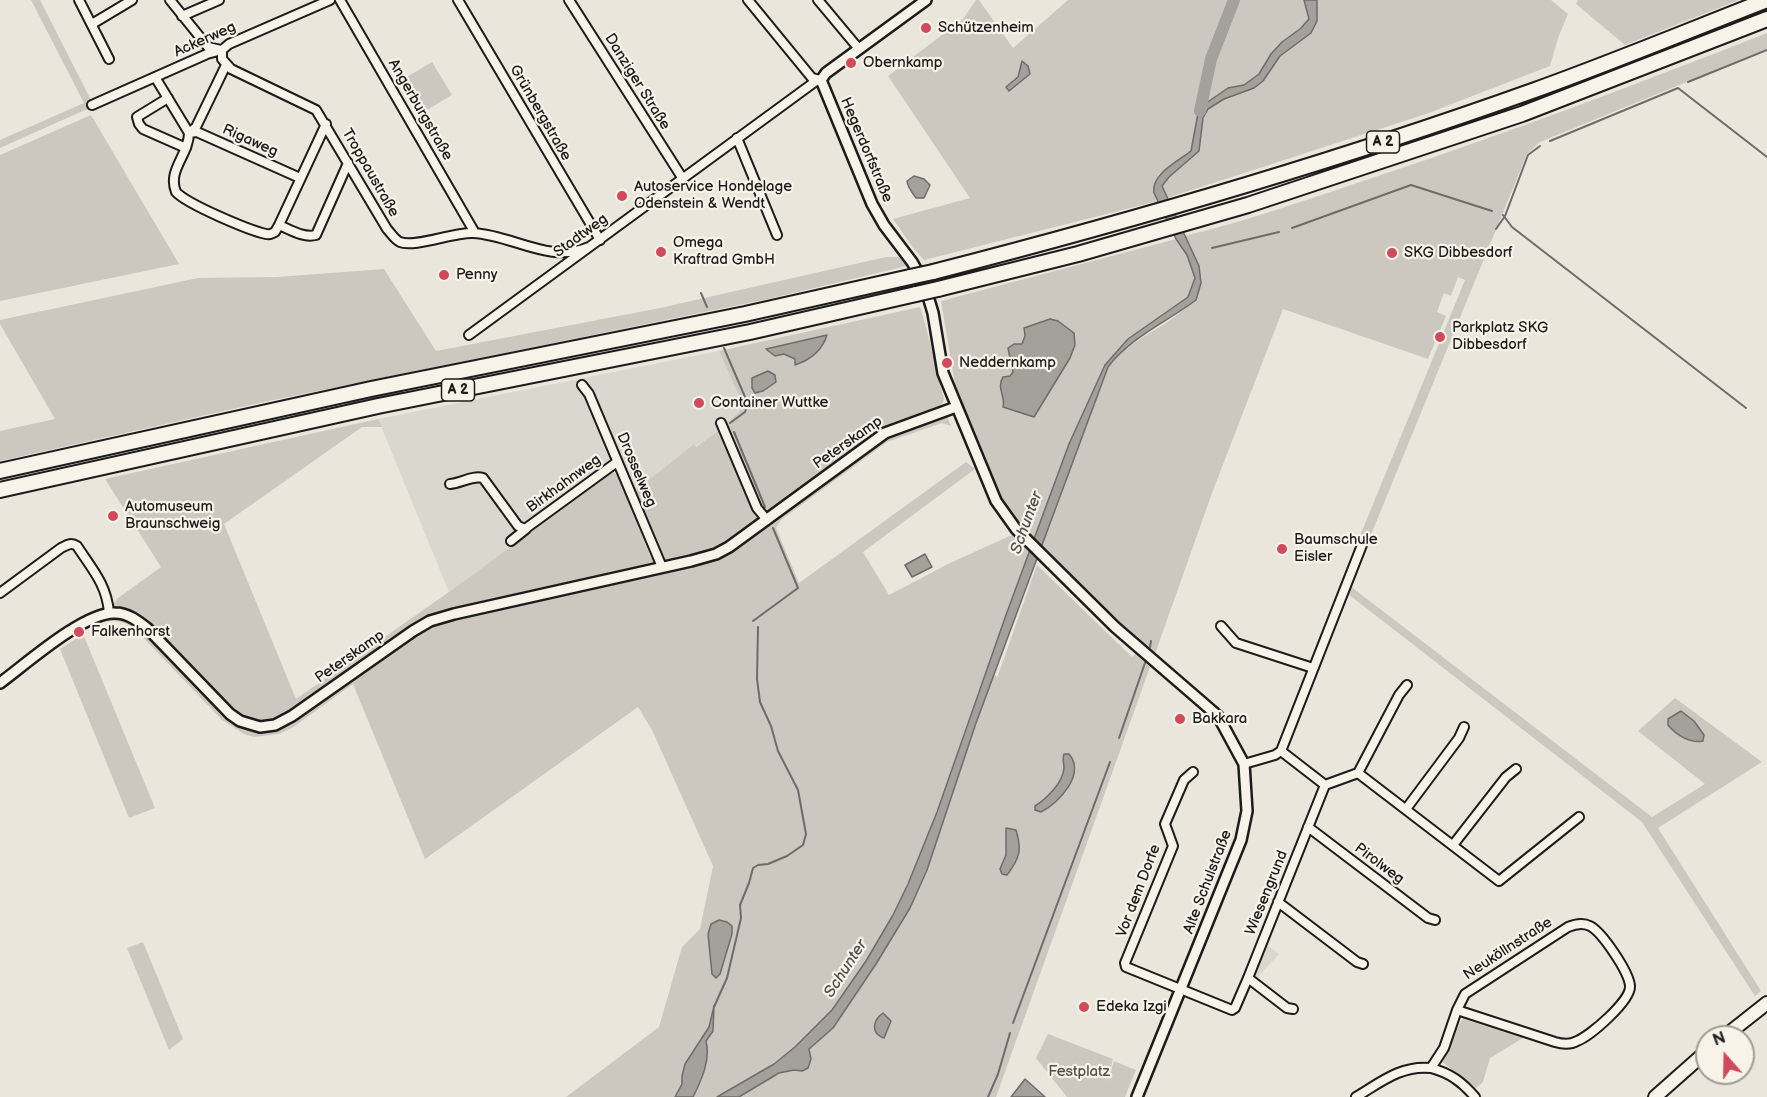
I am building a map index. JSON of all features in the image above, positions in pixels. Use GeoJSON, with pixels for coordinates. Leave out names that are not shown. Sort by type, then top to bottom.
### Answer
{"type":"FeatureCollection","features":[{"type":"Feature","properties":{"kind":"highway","name":"A 2"},"geometry":{"type":"LineString","coordinates":[[0,471],[371,389],[745,314],[933,272],[1070,237],[1228,192],[1395,138],[1580,73],[1767,0]]}},
{"type":"Feature","properties":{"kind":"highway","name":"A 2"},"geometry":{"type":"LineString","coordinates":[[0,489],[378,406],[750,332],[1077,254],[1248,205],[1522,114],[1767,19]]}},
{"type":"Feature","properties":{"kind":"main road"},"geometry":{"type":"LineString","coordinates":[[1739,1025],[1767,1003]]}},
{"type":"Feature","properties":{"kind":"main road"},"geometry":{"type":"LineString","coordinates":[[1655,1097],[1695,1062]]}},
{"type":"Feature","properties":{"kind":"street"},"geometry":{"type":"LineString","coordinates":[[79,0],[109,59]]}},
{"type":"Feature","properties":{"kind":"street"},"geometry":{"type":"LineString","coordinates":[[92,24],[132,0]]}},
{"type":"Feature","properties":{"kind":"street"},"geometry":{"type":"LineString","coordinates":[[170,0],[208,46],[222,50],[221,56],[226,65],[196,128],[189,133]]}},
{"type":"Feature","properties":{"kind":"street"},"geometry":{"type":"LineString","coordinates":[[182,16],[219,0]]}},
{"type":"Feature","properties":{"kind":"street","name":"Ackerweg"},"geometry":{"type":"LineString","coordinates":[[92,105],[207,54],[222,50],[229,44],[330,0]]}},
{"type":"Feature","properties":{"kind":"street","name":"Angerburgstraße"},"geometry":{"type":"LineString","coordinates":[[340,0],[476,233]]}},
{"type":"Feature","properties":{"kind":"street","name":"Grünbergstraße"},"geometry":{"type":"LineString","coordinates":[[458,0],[600,240]]}},
{"type":"Feature","properties":{"kind":"street","name":"Danziger Straße"},"geometry":{"type":"LineString","coordinates":[[569,0],[682,178]]}},
{"type":"Feature","properties":{"kind":"street"},"geometry":{"type":"LineString","coordinates":[[747,0],[812,78],[821,80],[826,73],[926,0]]}},
{"type":"Feature","properties":{"kind":"street"},"geometry":{"type":"LineString","coordinates":[[818,0],[859,49]]}},
{"type":"Feature","properties":{"kind":"street","name":"Troppaustraße"},"geometry":{"type":"LineString","coordinates":[[226,65],[237,73],[312,107],[326,124],[387,229],[399,241],[408,243],[476,233],[556,253],[573,253],[590,247]]}},
{"type":"Feature","properties":{"kind":"street"},"geometry":{"type":"LineString","coordinates":[[155,77],[189,133],[189,141],[173,181],[176,192],[182,198],[219,216],[266,234],[274,232],[279,225],[326,124]]}},
{"type":"Feature","properties":{"kind":"street","name":"Stadtweg"},"geometry":{"type":"LineString","coordinates":[[469,335],[737,138],[816,81],[821,80]]}},
{"type":"Feature","properties":{"kind":"street","name":"Hegerdorfstraße"},"geometry":{"type":"LineString","coordinates":[[821,80],[875,211],[912,262],[924,283],[933,313],[943,373],[996,501],[1008,519],[1053,567]]}},
{"type":"Feature","properties":{"kind":"street"},"geometry":{"type":"LineString","coordinates":[[168,98],[143,112],[137,120],[143,129],[186,148]]}},
{"type":"Feature","properties":{"kind":"street","name":"Rigaweg"},"geometry":{"type":"LineString","coordinates":[[189,133],[196,132],[300,178]]}},
{"type":"Feature","properties":{"kind":"street"},"geometry":{"type":"LineString","coordinates":[[737,138],[777,235]]}},
{"type":"Feature","properties":{"kind":"street"},"geometry":{"type":"LineString","coordinates":[[279,225],[298,234],[312,237],[316,235],[348,163]]}},
{"type":"Feature","properties":{"kind":"street","name":"Drosselweg"},"geometry":{"type":"LineString","coordinates":[[582,385],[589,394],[662,567]]}},
{"type":"Feature","properties":{"kind":"street","name":"Peterskamp"},"geometry":{"type":"LineString","coordinates":[[109,613],[126,615],[141,623],[230,714],[247,724],[260,727],[275,725],[292,716],[430,621],[705,558],[723,551],[885,433],[956,407]]}},
{"type":"Feature","properties":{"kind":"street"},"geometry":{"type":"LineString","coordinates":[[721,423],[757,508],[767,520]]}},
{"type":"Feature","properties":{"kind":"street","name":"Birkhahnweg"},"geometry":{"type":"LineString","coordinates":[[511,541],[617,462]]}},
{"type":"Feature","properties":{"kind":"street","name":"Birkhahnweg"},"geometry":{"type":"LineString","coordinates":[[450,484],[478,477],[483,478],[520,528],[528,528]]}},
{"type":"Feature","properties":{"kind":"street"},"geometry":{"type":"LineString","coordinates":[[0,593],[61,549],[74,544],[104,588],[109,613],[84,621],[0,683]]}},
{"type":"Feature","properties":{"kind":"street"},"geometry":{"type":"LineString","coordinates":[[1244,764],[1281,751],[1362,545]]}},
{"type":"Feature","properties":{"kind":"street","name":"Alte Schulstraße"},"geometry":{"type":"LineString","coordinates":[[1053,567],[1142,652],[1218,716],[1244,764],[1247,811],[1242,840],[1137,1097]]}},
{"type":"Feature","properties":{"kind":"street"},"geometry":{"type":"LineString","coordinates":[[1221,626],[1236,643],[1313,668]]}},
{"type":"Feature","properties":{"kind":"street"},"geometry":{"type":"LineString","coordinates":[[1281,751],[1325,785],[1359,773],[1399,695],[1407,685]]}},
{"type":"Feature","properties":{"kind":"street"},"geometry":{"type":"LineString","coordinates":[[1406,809],[1459,738],[1464,727]]}},
{"type":"Feature","properties":{"kind":"street"},"geometry":{"type":"LineString","coordinates":[[1453,845],[1506,777],[1516,769]]}},
{"type":"Feature","properties":{"kind":"street","name":"Vor dem Dorfe"},"geometry":{"type":"LineString","coordinates":[[1181,991],[1128,970],[1125,963],[1173,846],[1165,824],[1184,780],[1193,772]]}},
{"type":"Feature","properties":{"kind":"street"},"geometry":{"type":"LineString","coordinates":[[1359,773],[1499,880],[1579,817]]}},
{"type":"Feature","properties":{"kind":"street","name":"Wiesengrund"},"geometry":{"type":"LineString","coordinates":[[1181,991],[1232,1010],[1235,1008],[1325,785]]}},
{"type":"Feature","properties":{"kind":"street","name":"Pirolweg"},"geometry":{"type":"LineString","coordinates":[[1308,827],[1428,918],[1435,920]]}},
{"type":"Feature","properties":{"kind":"street"},"geometry":{"type":"LineString","coordinates":[[1278,902],[1357,962],[1363,964]]}},
{"type":"Feature","properties":{"kind":"street","name":"Neuköllnstraße"},"geometry":{"type":"LineString","coordinates":[[1431,1068],[1444,1048],[1457,1010],[1465,994],[1568,927],[1583,924],[1591,927],[1604,939],[1630,984],[1630,990],[1623,1002],[1583,1039],[1575,1043],[1561,1043],[1457,1010]]}},
{"type":"Feature","properties":{"kind":"street"},"geometry":{"type":"LineString","coordinates":[[1248,978],[1287,1008],[1293,1009]]}},
{"type":"Feature","properties":{"kind":"street"},"geometry":{"type":"LineString","coordinates":[[1356,1097],[1399,1071],[1431,1068],[1449,1074],[1461,1082],[1475,1097]]}},
{"type":"Feature","properties":{"kind":"street"},"geometry":{"type":"LineString","coordinates":[[1370,1088],[1375,1097]]}},
{"type":"Feature","properties":{"kind":"shaded area"},"geometry":{"type":"Polygon","coordinates":[[[1304,0],[1317,0],[1317,21],[1311,33],[1280,56],[1263,81],[1254,88],[1224,99],[1208,109],[1203,118],[1199,151],[1162,186],[1199,266],[1201,283],[1196,300],[1137,339],[1108,367],[976,723],[927,870],[910,908],[833,1028],[809,1049],[811,1059],[808,1068],[802,1071],[779,1073],[739,1097],[717,1097],[774,1064],[795,1047],[832,1010],[866,961],[893,915],[937,812],[1069,444],[1105,365],[1128,339],[1188,297],[1195,278],[1187,255],[1176,239],[1154,193],[1154,186],[1166,169],[1191,151],[1199,108],[1228,88],[1244,85],[1259,74],[1271,54],[1309,19],[1304,0]]]}},
{"type":"Feature","properties":{"kind":"shaded area"},"geometry":{"type":"Polygon","coordinates":[[[1022,61],[1028,66],[1030,74],[1009,91],[1006,87],[1018,77],[1022,61]]]}},
{"type":"Feature","properties":{"kind":"shaded area"},"geometry":{"type":"Polygon","coordinates":[[[914,176],[924,179],[930,185],[924,198],[916,198],[910,190],[907,181],[914,176]]]}},
{"type":"Feature","properties":{"kind":"shaded area"},"geometry":{"type":"Polygon","coordinates":[[[1050,319],[1058,321],[1074,333],[1075,345],[1070,358],[1034,417],[1003,407],[1001,381],[1003,377],[1010,376],[1013,372],[1008,348],[1014,344],[1022,344],[1025,336],[1024,328],[1050,319]]]}},
{"type":"Feature","properties":{"kind":"shaded area"},"geometry":{"type":"Polygon","coordinates":[[[827,335],[815,354],[795,365],[795,359],[784,354],[775,356],[766,349],[827,335]]]}},
{"type":"Feature","properties":{"kind":"shaded area"},"geometry":{"type":"Polygon","coordinates":[[[719,351],[744,406],[720,429],[695,447],[694,444],[636,490],[625,494],[618,475],[611,473],[449,592],[378,419],[719,351]]]}},
{"type":"Feature","properties":{"kind":"shaded area"},"geometry":{"type":"Polygon","coordinates":[[[768,371],[775,375],[776,382],[763,391],[755,393],[752,388],[752,378],[768,371]]]}},
{"type":"Feature","properties":{"kind":"shaded area"},"geometry":{"type":"Polygon","coordinates":[[[925,554],[932,567],[912,577],[905,565],[925,554]]]}},
{"type":"Feature","properties":{"kind":"shaded area"},"geometry":{"type":"Polygon","coordinates":[[[1681,711],[1694,721],[1704,735],[1703,741],[1684,738],[1668,725],[1668,719],[1681,711]]]}},
{"type":"Feature","properties":{"kind":"shaded area"},"geometry":{"type":"Polygon","coordinates":[[[1064,754],[1069,754],[1074,770],[1068,787],[1048,808],[1041,812],[1035,810],[1035,806],[1049,795],[1061,779],[1064,754]]]}},
{"type":"Feature","properties":{"kind":"shaded area"},"geometry":{"type":"Polygon","coordinates":[[[1006,828],[1016,830],[1019,843],[1019,854],[1007,875],[1002,874],[1000,869],[1006,855],[1006,828]]]}},
{"type":"Feature","properties":{"kind":"shaded area"},"geometry":{"type":"Polygon","coordinates":[[[719,920],[732,926],[732,934],[720,974],[716,978],[712,974],[708,934],[711,924],[719,920]]]}},
{"type":"Feature","properties":{"kind":"shaded area"},"geometry":{"type":"Polygon","coordinates":[[[1266,944],[1279,954],[1255,980],[1252,977],[1266,944]]]}},
{"type":"Feature","properties":{"kind":"shaded area"},"geometry":{"type":"Polygon","coordinates":[[[714,1006],[713,1031],[706,1041],[706,1063],[699,1084],[693,1097],[675,1097],[682,1084],[685,1064],[709,1027],[714,1006]]]}},
{"type":"Feature","properties":{"kind":"shaded area"},"geometry":{"type":"Polygon","coordinates":[[[883,1013],[891,1021],[884,1038],[877,1033],[874,1026],[883,1013]]]}},
{"type":"Feature","properties":{"kind":"shaded area"},"geometry":{"type":"Polygon","coordinates":[[[1025,1079],[1044,1096],[1045,1097],[1011,1097],[1025,1079]]]}},
{"type":"Feature","properties":{"kind":"green space"},"geometry":{"type":"Polygon","coordinates":[[[31,0],[40,0],[94,106],[0,148],[0,140],[84,103],[31,0]]]}},
{"type":"Feature","properties":{"kind":"green space"},"geometry":{"type":"Polygon","coordinates":[[[976,0],[979,0],[1013,48],[1068,0],[1304,0],[1309,19],[1271,54],[1259,74],[1244,85],[1228,88],[1199,108],[1191,151],[1159,174],[1154,193],[1158,201],[924,260],[893,219],[970,198],[888,76],[963,19],[976,0]]]}},
{"type":"Feature","properties":{"kind":"green space"},"geometry":{"type":"Polygon","coordinates":[[[1317,0],[1551,0],[1568,14],[1550,66],[1426,114],[1167,198],[1162,186],[1199,151],[1203,118],[1208,109],[1224,99],[1254,88],[1263,81],[1280,56],[1311,33],[1317,21],[1317,0]]]}},
{"type":"Feature","properties":{"kind":"green space"},"geometry":{"type":"Polygon","coordinates":[[[1578,0],[1739,0],[1625,45],[1576,4],[1578,0]]]}},
{"type":"Feature","properties":{"kind":"green space"},"geometry":{"type":"Polygon","coordinates":[[[1767,33],[1767,49],[1540,142],[1527,154],[1350,586],[1652,817],[1705,784],[1638,731],[1675,698],[1762,762],[1658,828],[1761,991],[1755,996],[1642,822],[1339,587],[1465,280],[1458,277],[1451,296],[1444,293],[1437,312],[1446,316],[1428,359],[1283,309],[1212,493],[1155,654],[1134,638],[1065,572],[1057,560],[1041,545],[1108,367],[1124,350],[1182,310],[1201,283],[1191,248],[1184,236],[1234,223],[1432,158],[1767,33]]]}},
{"type":"Feature","properties":{"kind":"green space"},"geometry":{"type":"Polygon","coordinates":[[[432,62],[452,95],[420,114],[400,81],[432,62]]]}},
{"type":"Feature","properties":{"kind":"green space"},"geometry":{"type":"Polygon","coordinates":[[[91,115],[179,264],[0,301],[0,155],[91,115]]]}},
{"type":"Feature","properties":{"kind":"green space"},"geometry":{"type":"Polygon","coordinates":[[[1176,239],[1187,255],[1195,278],[1188,297],[1128,339],[1105,365],[1069,444],[1035,538],[1007,509],[993,483],[955,384],[941,301],[1176,239]]]}},
{"type":"Feature","properties":{"kind":"green space"},"geometry":{"type":"Polygon","coordinates":[[[886,257],[900,257],[907,266],[768,299],[264,402],[0,461],[0,431],[55,419],[0,324],[0,320],[198,278],[277,277],[384,269],[436,351],[660,308],[886,257]]]}},
{"type":"Feature","properties":{"kind":"green space"},"geometry":{"type":"Polygon","coordinates":[[[920,307],[944,399],[942,405],[951,426],[942,423],[887,442],[781,520],[776,528],[799,583],[966,462],[975,469],[863,552],[889,595],[950,563],[1012,535],[1030,551],[932,825],[890,921],[865,965],[835,1007],[800,1043],[759,1073],[720,1096],[693,1097],[702,1079],[706,1041],[713,1031],[713,1011],[709,1027],[685,1064],[683,1084],[675,1097],[566,1097],[659,1027],[682,947],[700,929],[713,866],[652,730],[638,707],[425,859],[353,684],[292,728],[279,734],[254,737],[244,734],[222,720],[134,628],[117,621],[98,624],[118,598],[161,567],[105,479],[378,419],[382,427],[362,427],[224,524],[296,699],[449,592],[611,473],[618,475],[651,558],[664,558],[636,490],[694,444],[696,447],[720,429],[744,407],[719,351],[920,307]]]}},
{"type":"Feature","properties":{"kind":"green space"},"geometry":{"type":"Polygon","coordinates":[[[1037,565],[1132,657],[1135,654],[1150,667],[996,1097],[739,1097],[777,1075],[802,1071],[809,1049],[833,1028],[910,908],[927,870],[994,673],[997,678],[1037,565]]]}},
{"type":"Feature","properties":{"kind":"green space"},"geometry":{"type":"Polygon","coordinates":[[[83,634],[155,808],[129,818],[60,649],[83,634]]]}},
{"type":"Feature","properties":{"kind":"green space"},"geometry":{"type":"Polygon","coordinates":[[[143,942],[183,1039],[169,1050],[127,948],[143,942]]]}},
{"type":"Feature","properties":{"kind":"green space"},"geometry":{"type":"Polygon","coordinates":[[[1463,1019],[1523,1038],[1490,1058],[1483,1082],[1476,1088],[1442,1062],[1463,1019]]]}},
{"type":"Feature","properties":{"kind":"green space","name":"Festplatz"},"geometry":{"type":"Polygon","coordinates":[[[1048,1034],[1113,1059],[1106,1084],[1114,1061],[1136,1070],[1125,1097],[1067,1097],[1036,1058],[1048,1034]]]}},
{"type":"Feature","properties":{"kind":"waterway"},"geometry":{"type":"LineString","coordinates":[[1200,111],[1211,59],[1234,0]]}},
{"type":"Feature","properties":{"kind":"waterway"},"geometry":{"type":"LineString","coordinates":[[1688,82],[1767,50]]}},
{"type":"Feature","properties":{"kind":"waterway"},"geometry":{"type":"LineString","coordinates":[[1550,141],[1678,88],[1767,157]]}},
{"type":"Feature","properties":{"kind":"waterway"},"geometry":{"type":"LineString","coordinates":[[1496,229],[1505,216],[1528,155],[1540,146]]}},
{"type":"Feature","properties":{"kind":"waterway"},"geometry":{"type":"LineString","coordinates":[[1292,228],[1411,185],[1492,211]]}},
{"type":"Feature","properties":{"kind":"waterway"},"geometry":{"type":"LineString","coordinates":[[1503,215],[1512,227],[1746,408]]}},
{"type":"Feature","properties":{"kind":"waterway"},"geometry":{"type":"LineString","coordinates":[[1212,248],[1279,232]]}},
{"type":"Feature","properties":{"kind":"waterway"},"geometry":{"type":"LineString","coordinates":[[701,293],[707,307]]}},
{"type":"Feature","properties":{"kind":"waterway"},"geometry":{"type":"LineString","coordinates":[[724,348],[748,404],[745,412],[730,423]]}},
{"type":"Feature","properties":{"kind":"waterway"},"geometry":{"type":"LineString","coordinates":[[734,432],[765,507]]}},
{"type":"Feature","properties":{"kind":"waterway"},"geometry":{"type":"LineString","coordinates":[[753,621],[798,588],[773,528]]}},
{"type":"Feature","properties":{"kind":"waterway"},"geometry":{"type":"LineString","coordinates":[[714,1007],[727,978],[741,918],[740,905],[753,868],[787,856],[803,845],[806,834],[798,790],[778,751],[771,726],[760,702],[757,679],[758,627]]}},
{"type":"Feature","properties":{"kind":"waterway"},"geometry":{"type":"LineString","coordinates":[[1150,647],[1151,641]]}},
{"type":"Feature","properties":{"kind":"waterway"},"geometry":{"type":"LineString","coordinates":[[1119,738],[1145,663]]}},
{"type":"Feature","properties":{"kind":"waterway"},"geometry":{"type":"LineString","coordinates":[[1013,1023],[1110,762]]}},
{"type":"Feature","properties":{"kind":"waterway"},"geometry":{"type":"LineString","coordinates":[[988,1097],[998,1074],[1010,1033]]}},
{"type":"Feature","properties":{"kind":"place","name":"Schützenheim"},"geometry":{"type":"Point","coordinates":[926,28]}},
{"type":"Feature","properties":{"kind":"place","name":"Obernkamp"},"geometry":{"type":"Point","coordinates":[851,63]}},
{"type":"Feature","properties":{"kind":"place","name":"Autoservice Hondelage Odenstein & Wendt"},"geometry":{"type":"Point","coordinates":[622,196]}},
{"type":"Feature","properties":{"kind":"place","name":"Omega Kraftrad GmbH"},"geometry":{"type":"Point","coordinates":[661,252]}},
{"type":"Feature","properties":{"kind":"place","name":"SKG Dibbesdorf"},"geometry":{"type":"Point","coordinates":[1392,253]}},
{"type":"Feature","properties":{"kind":"place","name":"Penny"},"geometry":{"type":"Point","coordinates":[444,275]}},
{"type":"Feature","properties":{"kind":"place","name":"Parkplatz SKG Dibbesdorf"},"geometry":{"type":"Point","coordinates":[1440,337]}},
{"type":"Feature","properties":{"kind":"place","name":"Neddernkamp"},"geometry":{"type":"Point","coordinates":[947,363]}},
{"type":"Feature","properties":{"kind":"place","name":"Container Wuttke"},"geometry":{"type":"Point","coordinates":[699,403]}},
{"type":"Feature","properties":{"kind":"place","name":"Automuseum Braunschweig"},"geometry":{"type":"Point","coordinates":[113,516]}},
{"type":"Feature","properties":{"kind":"place","name":"Baumschule Eisler"},"geometry":{"type":"Point","coordinates":[1282,549]}},
{"type":"Feature","properties":{"kind":"place","name":"Falkenhorst"},"geometry":{"type":"Point","coordinates":[79,632]}},
{"type":"Feature","properties":{"kind":"place","name":"Bakkara"},"geometry":{"type":"Point","coordinates":[1180,719]}},
{"type":"Feature","properties":{"kind":"place","name":"Edeka Izgi"},"geometry":{"type":"Point","coordinates":[1084,1007]}},
{"type":"Feature","properties":{"kind":"water label","name":"Schunter"},"geometry":{"type":"Point","coordinates":[1027,523]}},
{"type":"Feature","properties":{"kind":"water label","name":"Schunter"},"geometry":{"type":"Point","coordinates":[846,969]}}]}
